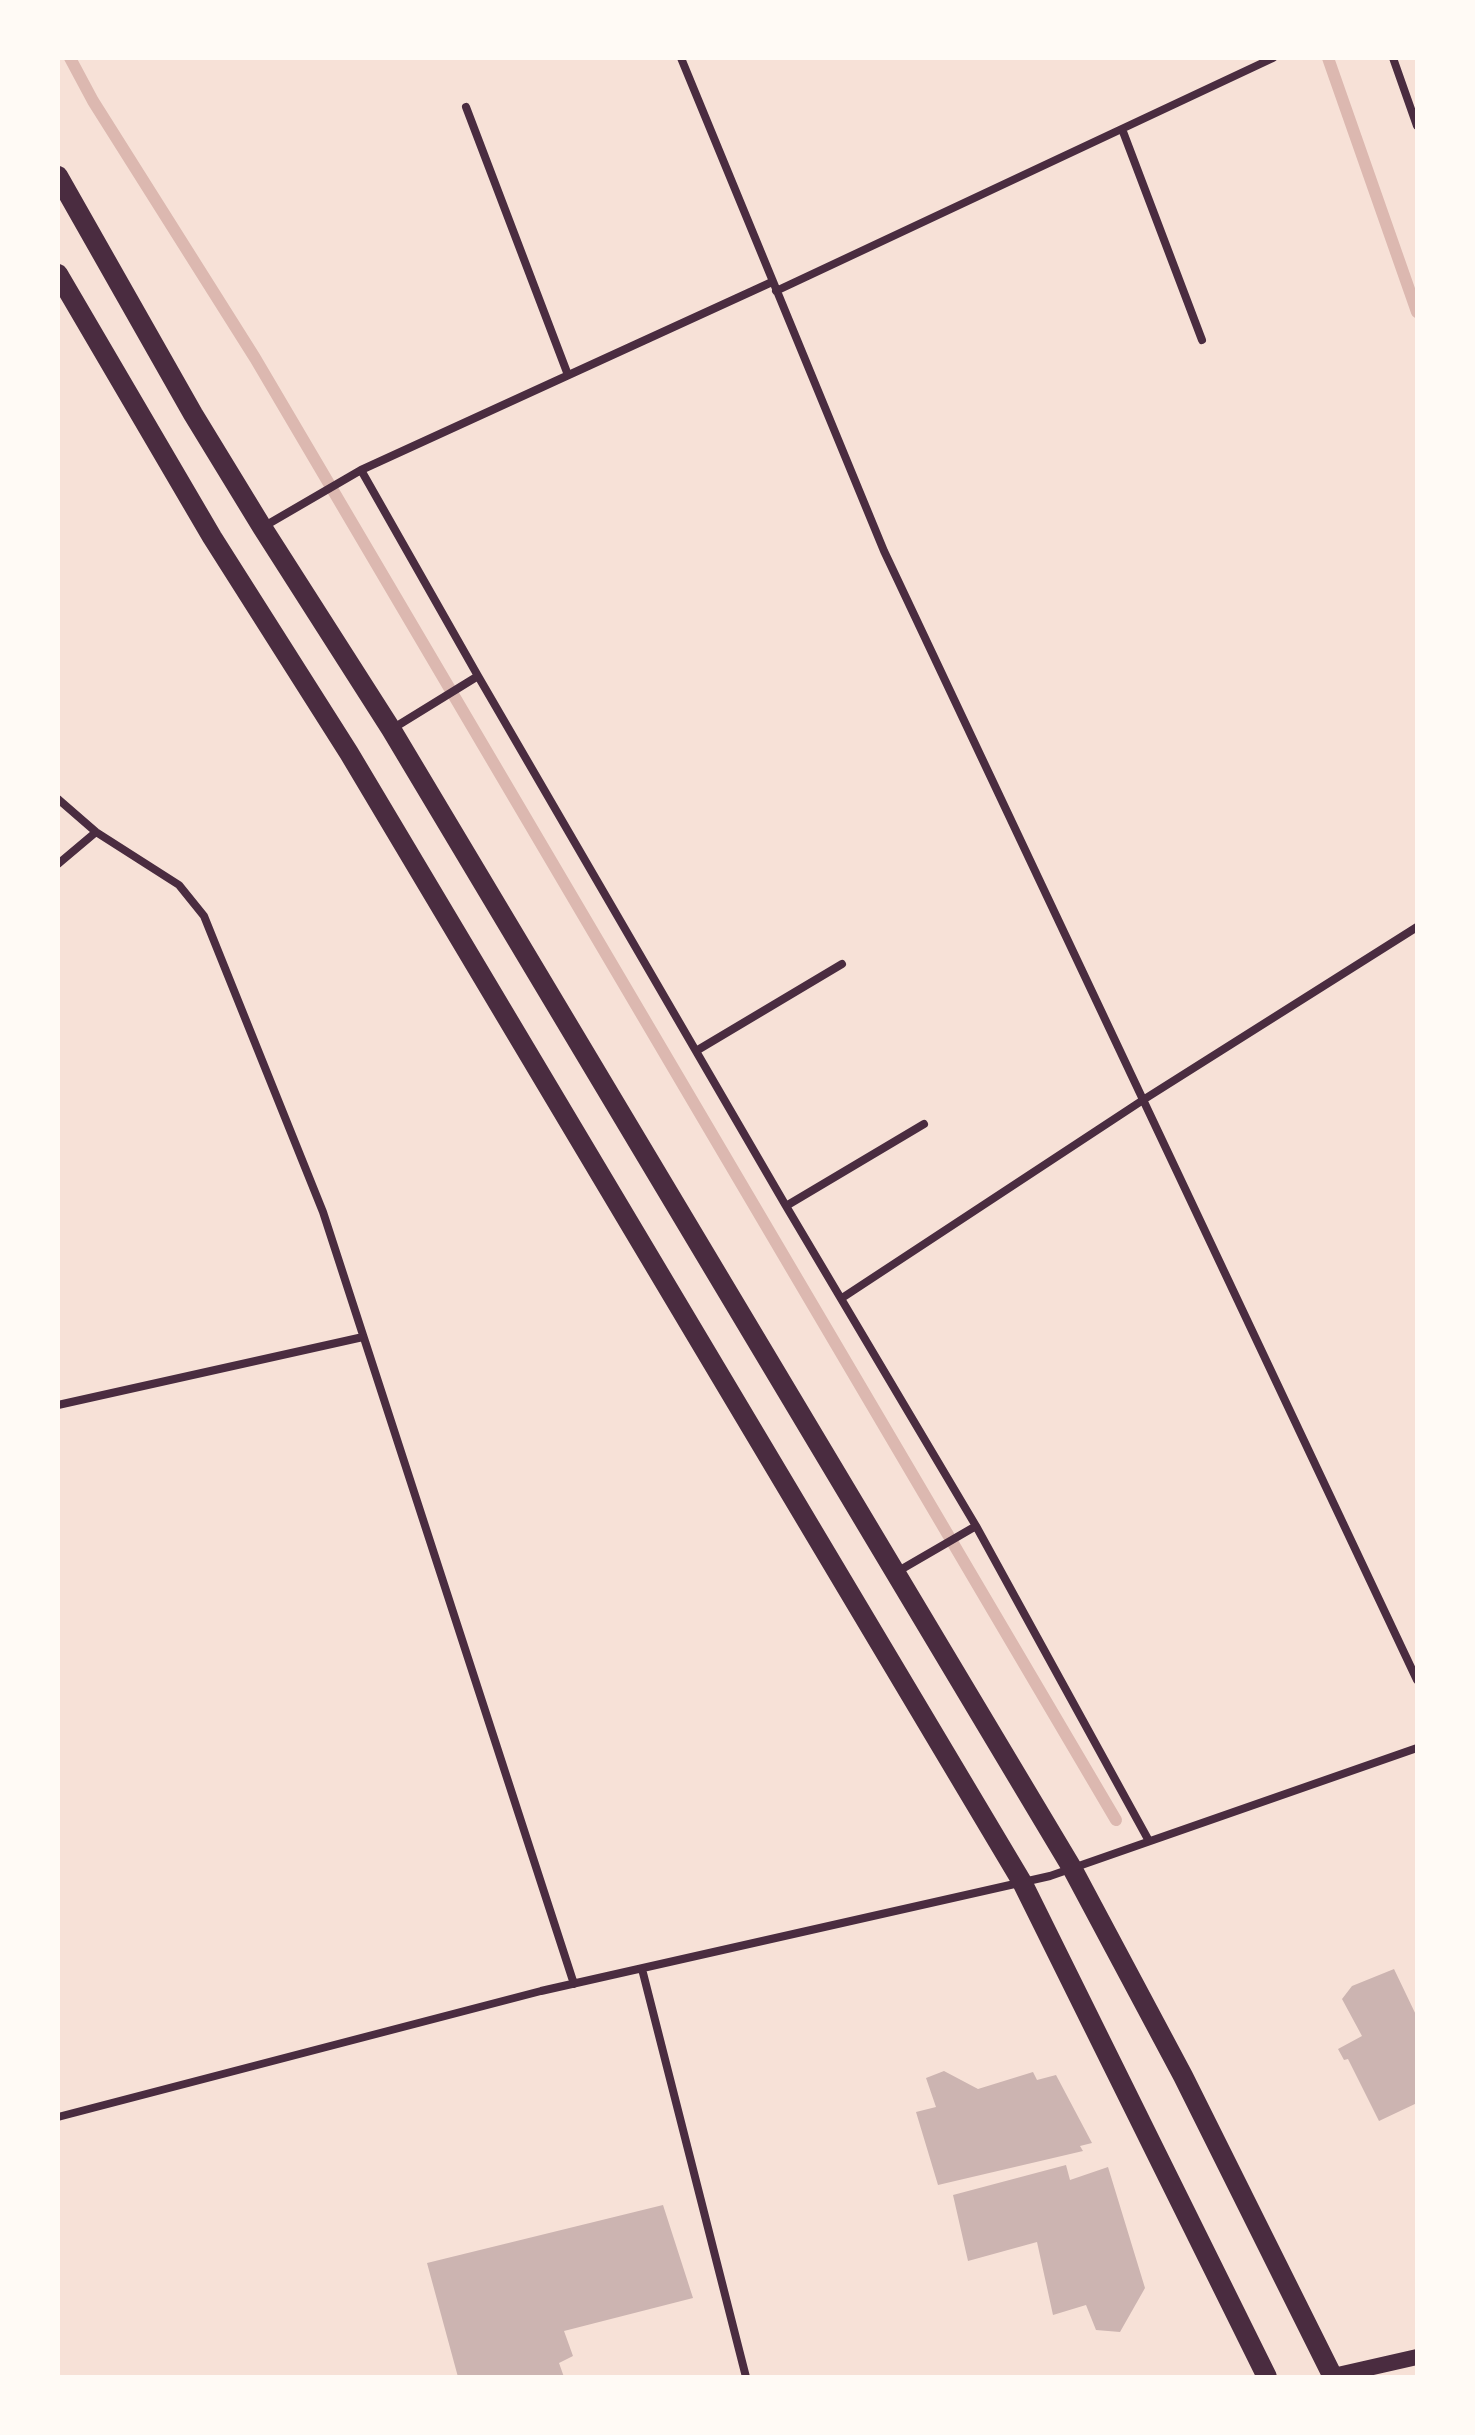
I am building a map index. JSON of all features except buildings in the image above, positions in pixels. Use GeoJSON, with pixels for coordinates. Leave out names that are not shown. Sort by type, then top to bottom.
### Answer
{"type":"FeatureCollection","features":[{"type":"Feature","properties":{"kind":"main road"},"geometry":{"type":"LineString","coordinates":[[58,176],[186,401],[391,729],[1072,1868],[1183,2076],[1332,2377],[1417,2357]]}},
{"type":"Feature","properties":{"kind":"main road"},"geometry":{"type":"LineString","coordinates":[[58,274],[212,537],[357,766],[1022,1882],[1267,2377]]}},
{"type":"Feature","properties":{"kind":"street"},"geometry":{"type":"LineString","coordinates":[[681,58],[884,551],[1417,1680]]}},
{"type":"Feature","properties":{"kind":"street"},"geometry":{"type":"LineString","coordinates":[[776,291],[1273,58]]}},
{"type":"Feature","properties":{"kind":"street"},"geometry":{"type":"LineString","coordinates":[[1393,58],[1417,126]]}},
{"type":"Feature","properties":{"kind":"street"},"geometry":{"type":"LineString","coordinates":[[466,107],[568,375]]}},
{"type":"Feature","properties":{"kind":"street"},"geometry":{"type":"LineString","coordinates":[[1122,129],[1202,340]]}},
{"type":"Feature","properties":{"kind":"street"},"geometry":{"type":"LineString","coordinates":[[262,527],[361,470],[772,282]]}},
{"type":"Feature","properties":{"kind":"street"},"geometry":{"type":"LineString","coordinates":[[361,470],[786,1206],[976,1526],[1149,1841]]}},
{"type":"Feature","properties":{"kind":"street"},"geometry":{"type":"LineString","coordinates":[[391,729],[478,676]]}},
{"type":"Feature","properties":{"kind":"street"},"geometry":{"type":"LineString","coordinates":[[58,799],[96,832],[179,885],[204,916],[323,1212],[574,1984]]}},
{"type":"Feature","properties":{"kind":"street"},"geometry":{"type":"LineString","coordinates":[[58,864],[96,832]]}},
{"type":"Feature","properties":{"kind":"street"},"geometry":{"type":"LineString","coordinates":[[842,1298],[1143,1100],[1417,927]]}},
{"type":"Feature","properties":{"kind":"street"},"geometry":{"type":"LineString","coordinates":[[696,1051],[842,964]]}},
{"type":"Feature","properties":{"kind":"street"},"geometry":{"type":"LineString","coordinates":[[786,1206],[924,1124]]}},
{"type":"Feature","properties":{"kind":"street"},"geometry":{"type":"LineString","coordinates":[[58,1405],[363,1337]]}},
{"type":"Feature","properties":{"kind":"street"},"geometry":{"type":"LineString","coordinates":[[895,1573],[976,1526]]}},
{"type":"Feature","properties":{"kind":"street"},"geometry":{"type":"LineString","coordinates":[[58,2117],[574,1984],[1022,1882],[1072,1868],[1417,1748]]}},
{"type":"Feature","properties":{"kind":"street"},"geometry":{"type":"LineString","coordinates":[[642,1969],[746,2377]]}},
{"type":"Feature","properties":{"kind":"waterway"},"geometry":{"type":"LineString","coordinates":[[70,58],[93,101],[255,358],[1116,1820]]}},
{"type":"Feature","properties":{"kind":"waterway"},"geometry":{"type":"LineString","coordinates":[[1328,58],[1417,312]]}}]}
